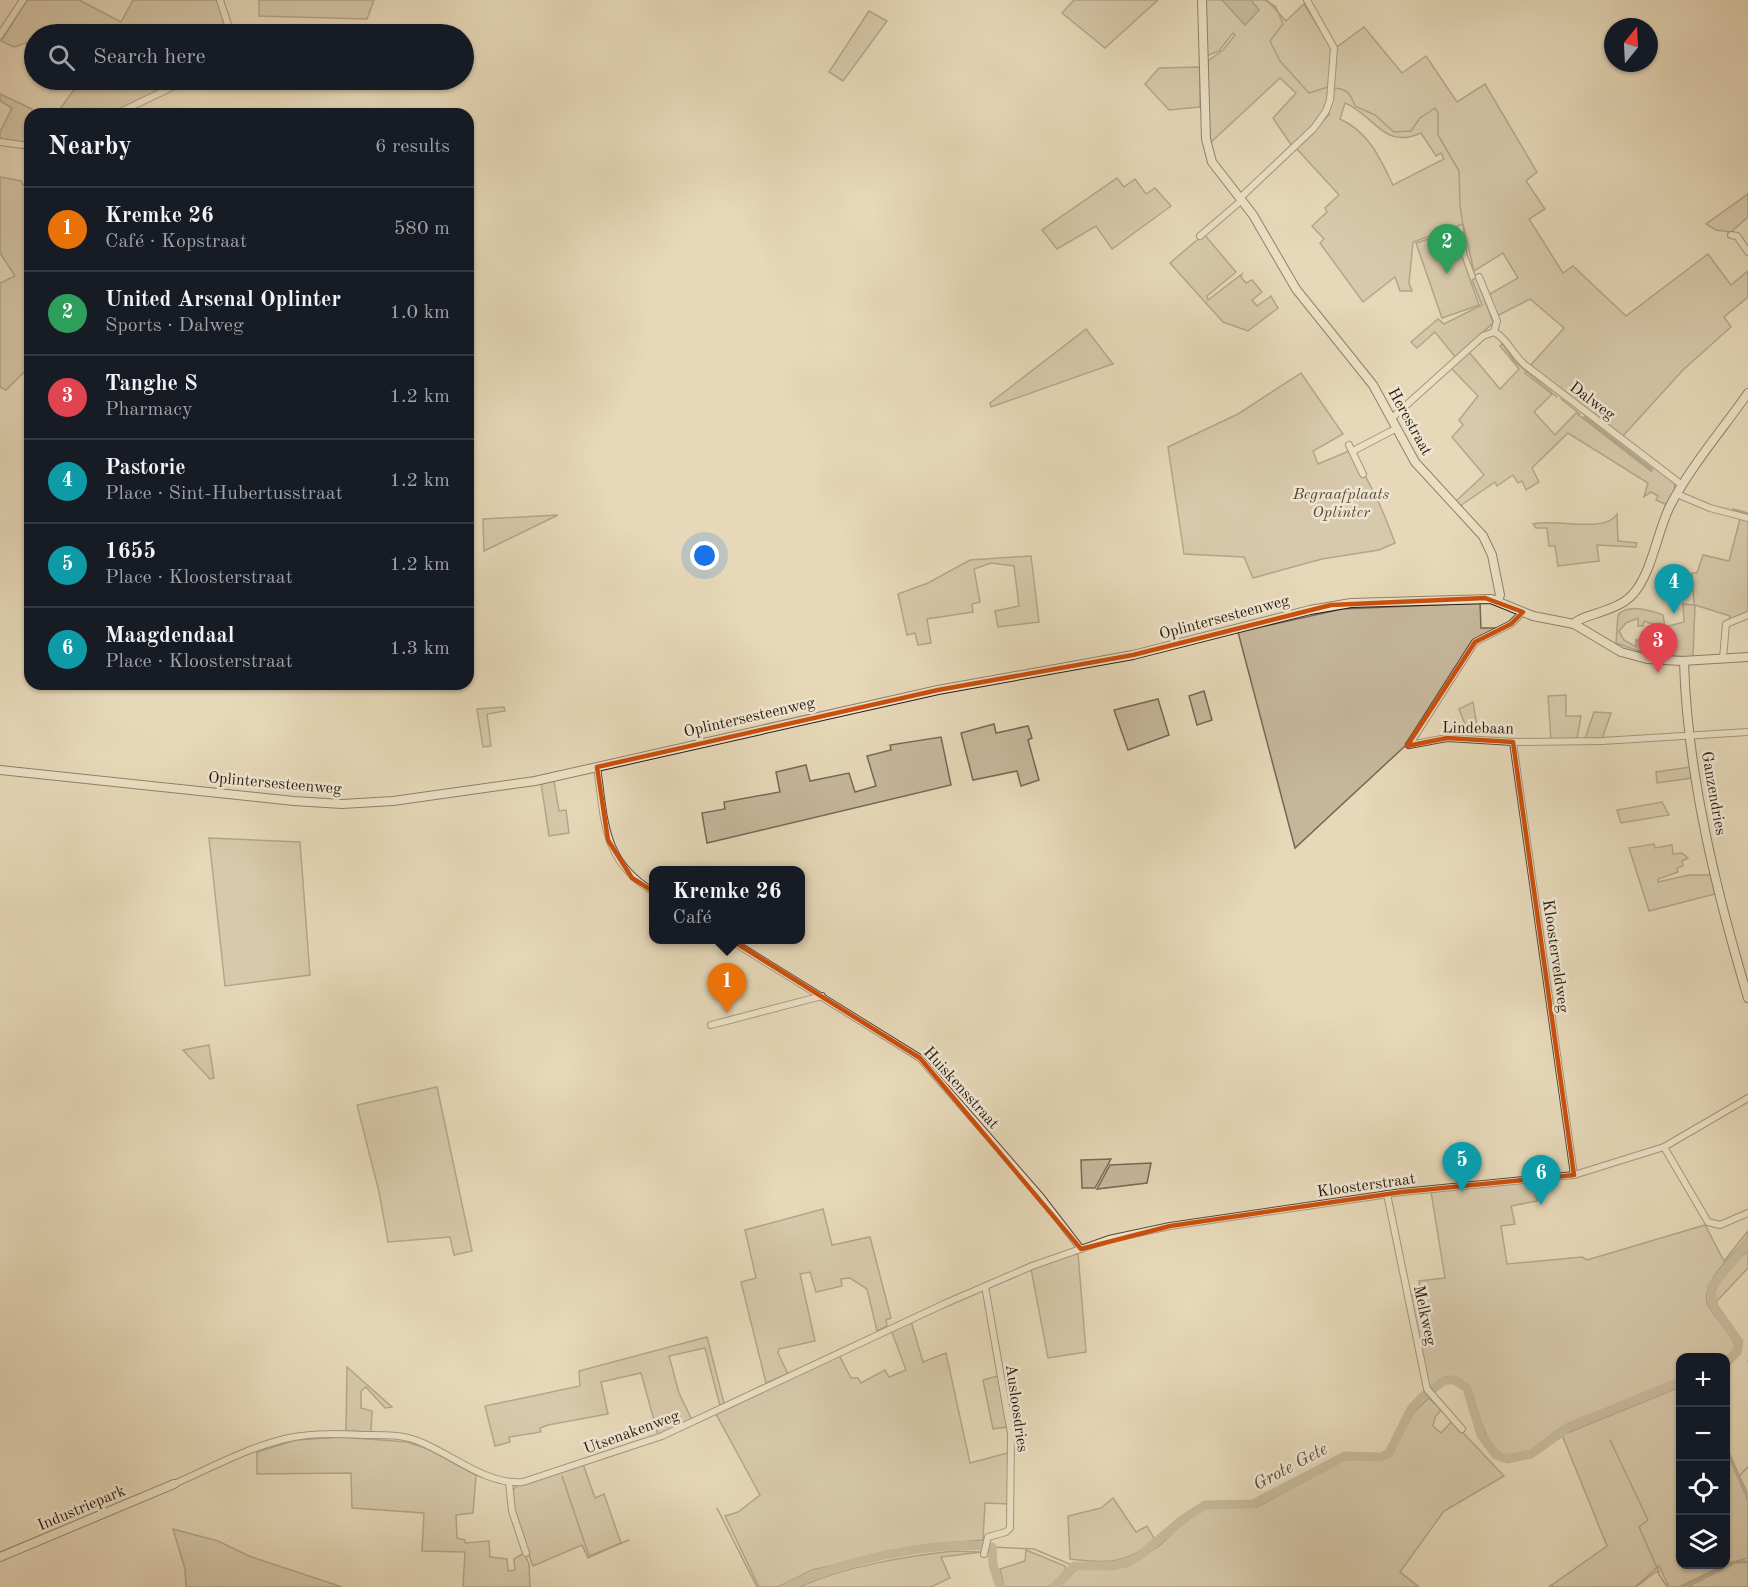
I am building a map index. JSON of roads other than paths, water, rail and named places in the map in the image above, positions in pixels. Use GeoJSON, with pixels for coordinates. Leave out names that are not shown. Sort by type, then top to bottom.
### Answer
{"type":"FeatureCollection","features":[{"type":"Feature","properties":{"kind":"street"},"geometry":{"type":"LineString","coordinates":[[0,35],[23,0]]}},
{"type":"Feature","properties":{"kind":"street"},"geometry":{"type":"LineString","coordinates":[[220,0],[228,24]]}},
{"type":"Feature","properties":{"kind":"street","name":"Herestraat"},"geometry":{"type":"LineString","coordinates":[[1202,0],[1206,146],[1212,162],[1241,199],[1296,289],[1373,385],[1415,462],[1488,545],[1500,595],[1498,600]]}},
{"type":"Feature","properties":{"kind":"street"},"geometry":{"type":"LineString","coordinates":[[1200,236],[1314,128],[1326,111],[1333,44],[1307,0]]}},
{"type":"Feature","properties":{"kind":"street"},"geometry":{"type":"LineString","coordinates":[[129,108],[166,90]]}},
{"type":"Feature","properties":{"kind":"street"},"geometry":{"type":"LineString","coordinates":[[0,142],[24,145]]}},
{"type":"Feature","properties":{"kind":"street"},"geometry":{"type":"LineString","coordinates":[[1731,235],[1737,236],[1748,252]]}},
{"type":"Feature","properties":{"kind":"street"},"geometry":{"type":"LineString","coordinates":[[1392,418],[1483,336],[1494,332],[1497,321],[1479,276]]}},
{"type":"Feature","properties":{"kind":"street","name":"Dalweg"},"geometry":{"type":"LineString","coordinates":[[1494,332],[1502,337],[1511,351],[1525,365],[1682,485]]}},
{"type":"Feature","properties":{"kind":"street"},"geometry":{"type":"LineString","coordinates":[[1574,624],[1578,618],[1597,615],[1618,606],[1638,588],[1662,524],[1682,485],[1748,393]]}},
{"type":"Feature","properties":{"kind":"street"},"geometry":{"type":"LineString","coordinates":[[1363,474],[1351,448],[1396,428]]}},
{"type":"Feature","properties":{"kind":"street"},"geometry":{"type":"LineString","coordinates":[[1677,494],[1710,508],[1748,518]]}},
{"type":"Feature","properties":{"kind":"street","name":"Oplintersesteenweg"},"geometry":{"type":"LineString","coordinates":[[0,770],[294,801],[342,804],[393,801],[535,781],[938,690],[1132,656],[1331,605],[1450,598],[1498,600]]}},
{"type":"Feature","properties":{"kind":"street"},"geometry":{"type":"LineString","coordinates":[[1498,600],[1544,619],[1574,624],[1632,656],[1658,661],[1748,657]]}},
{"type":"Feature","properties":{"kind":"street","name":"Lindebaan"},"geometry":{"type":"LineString","coordinates":[[1523,612],[1511,624],[1475,642],[1409,745],[1447,738],[1513,742],[1602,741],[1748,732]]}},
{"type":"Feature","properties":{"kind":"street"},"geometry":{"type":"LineString","coordinates":[[1722,658],[1726,624],[1748,615]]}},
{"type":"Feature","properties":{"kind":"street","name":"Ganzendries"},"geometry":{"type":"LineString","coordinates":[[1684,661],[1690,735],[1715,873],[1748,998]]}},
{"type":"Feature","properties":{"kind":"street","name":"Kloosterveldweg"},"geometry":{"type":"LineString","coordinates":[[1513,742],[1574,1174]]}},
{"type":"Feature","properties":{"kind":"street"},"geometry":{"type":"LineString","coordinates":[[597,767],[608,840],[614,856],[632,878],[649,889]]}},
{"type":"Feature","properties":{"kind":"street","name":"Huiskensstraat"},"geometry":{"type":"LineString","coordinates":[[738,944],[920,1058],[1041,1197],[1081,1249]]}},
{"type":"Feature","properties":{"kind":"street"},"geometry":{"type":"LineString","coordinates":[[711,1025],[822,996]]}},
{"type":"Feature","properties":{"kind":"street","name":"Kloosterstraat"},"geometry":{"type":"LineString","coordinates":[[1081,1249],[1120,1237],[1170,1226],[1388,1194],[1574,1174],[1664,1147],[1748,1098]]}},
{"type":"Feature","properties":{"kind":"street"},"geometry":{"type":"LineString","coordinates":[[1664,1147],[1711,1225],[1720,1225],[1748,1213]]}},
{"type":"Feature","properties":{"kind":"street","name":"Melkweg"},"geometry":{"type":"LineString","coordinates":[[1388,1194],[1429,1392],[1462,1429]]}},
{"type":"Feature","properties":{"kind":"street","name":"Utsenakenweg"},"geometry":{"type":"LineString","coordinates":[[509,1483],[562,1470],[662,1436],[985,1286],[1081,1249]]}},
{"type":"Feature","properties":{"kind":"street","name":"Ausloosdries"},"geometry":{"type":"LineString","coordinates":[[984,1554],[986,1540],[991,1535],[1006,1532],[1010,1528],[1012,1444],[985,1286]]}},
{"type":"Feature","properties":{"kind":"street"},"geometry":{"type":"LineString","coordinates":[[174,1484],[261,1446],[294,1437],[338,1434],[385,1435],[416,1440],[494,1479],[509,1483],[512,1511],[526,1553]]}},
{"type":"Feature","properties":{"kind":"street","name":"Industriepark"},"geometry":{"type":"LineString","coordinates":[[0,1557],[174,1484]]}},
{"type":"Feature","properties":{"kind":"waterway"},"geometry":{"type":"LineString","coordinates":[[1265,0],[1276,7],[1283,24],[1270,41],[1280,61],[1309,93],[1328,87]]}},
{"type":"Feature","properties":{"kind":"waterway"},"geometry":{"type":"LineString","coordinates":[[1332,88],[1347,92],[1355,106],[1375,115],[1394,132],[1411,131],[1420,118],[1435,108],[1438,113],[1438,135],[1459,171],[1460,205],[1467,254],[1493,322]]}},
{"type":"Feature","properties":{"kind":"waterway"},"geometry":{"type":"LineString","coordinates":[[1499,338],[1514,361],[1557,397]]}},
{"type":"Feature","properties":{"kind":"waterway"},"geometry":{"type":"LineString","coordinates":[[1561,399],[1580,414]]}},
{"type":"Feature","properties":{"kind":"waterway"},"geometry":{"type":"LineString","coordinates":[[1583,417],[1652,470]]}},
{"type":"Feature","properties":{"kind":"waterway"},"geometry":{"type":"LineString","coordinates":[[1733,509],[1748,513]]}},
{"type":"Feature","properties":{"kind":"waterway","name":"Grote Gete"},"geometry":{"type":"LineString","coordinates":[[1730,1359],[1737,1352],[1739,1342],[1713,1305],[1711,1287],[1748,1243]]}},
{"type":"Feature","properties":{"kind":"waterway","name":"Grote Gete"},"geometry":{"type":"LineString","coordinates":[[1054,1587],[1074,1566],[1111,1566],[1126,1563],[1138,1557],[1182,1520],[1205,1505],[1253,1504],[1345,1456],[1381,1457],[1389,1453],[1411,1409],[1422,1397],[1445,1380],[1455,1380],[1467,1388],[1481,1435],[1496,1455],[1507,1459],[1531,1454],[1569,1427],[1676,1384]]}},
{"type":"Feature","properties":{"kind":"waterway"},"geometry":{"type":"LineString","coordinates":[[1610,1440],[1648,1520],[1639,1527],[1659,1572]]}},
{"type":"Feature","properties":{"kind":"waterway"},"geometry":{"type":"LineString","coordinates":[[1730,1455],[1748,1495]]}},
{"type":"Feature","properties":{"kind":"waterway"},"geometry":{"type":"LineString","coordinates":[[1740,1475],[1748,1467]]}},
{"type":"Feature","properties":{"kind":"waterway"},"geometry":{"type":"LineString","coordinates":[[562,1476],[589,1556],[629,1540]]}},
{"type":"Feature","properties":{"kind":"waterway"},"geometry":{"type":"LineString","coordinates":[[717,1508],[757,1587]]}},
{"type":"Feature","properties":{"kind":"waterway","name":"Grote Gete"},"geometry":{"type":"LineString","coordinates":[[787,1587],[860,1561],[915,1550],[968,1546],[992,1547],[993,1565],[1000,1587]]}},
{"type":"Feature","properties":{"kind":"waterway"},"geometry":{"type":"LineString","coordinates":[[992,1547],[1034,1549],[1074,1566]]}},
{"type":"Feature","properties":{"kind":"waterway"},"geometry":{"type":"LineString","coordinates":[[1683,1587],[1733,1562],[1748,1561]]}},
{"type":"Feature","properties":{"kind":"waterway"},"geometry":{"type":"LineString","coordinates":[[1636,1587],[1657,1571],[1667,1587]]}},
{"type":"Feature","properties":{"kind":"waterway"},"geometry":{"type":"LineString","coordinates":[[1549,1587],[1551,1585],[1554,1587]]}},
{"type":"Feature","properties":{"kind":"place","name":"United Arsenal Oplinter"},"geometry":{"type":"Point","coordinates":[1447,274]}},
{"type":"Feature","properties":{"kind":"place","name":"Pastorie"},"geometry":{"type":"Point","coordinates":[1674,614]}},
{"type":"Feature","properties":{"kind":"place","name":"Tanghe S"},"geometry":{"type":"Point","coordinates":[1658,673]}},
{"type":"Feature","properties":{"kind":"place","name":"Kremke 26"},"geometry":{"type":"Point","coordinates":[727,1013]}},
{"type":"Feature","properties":{"kind":"place","name":"1655"},"geometry":{"type":"Point","coordinates":[1462,1192]}},
{"type":"Feature","properties":{"kind":"place","name":"Maagdendaal"},"geometry":{"type":"Point","coordinates":[1541,1205]}},
{"type":"Feature","properties":{"kind":"park label","name":"Begraafplaats Oplinter"},"geometry":{"type":"Point","coordinates":[1341,502]}}]}
